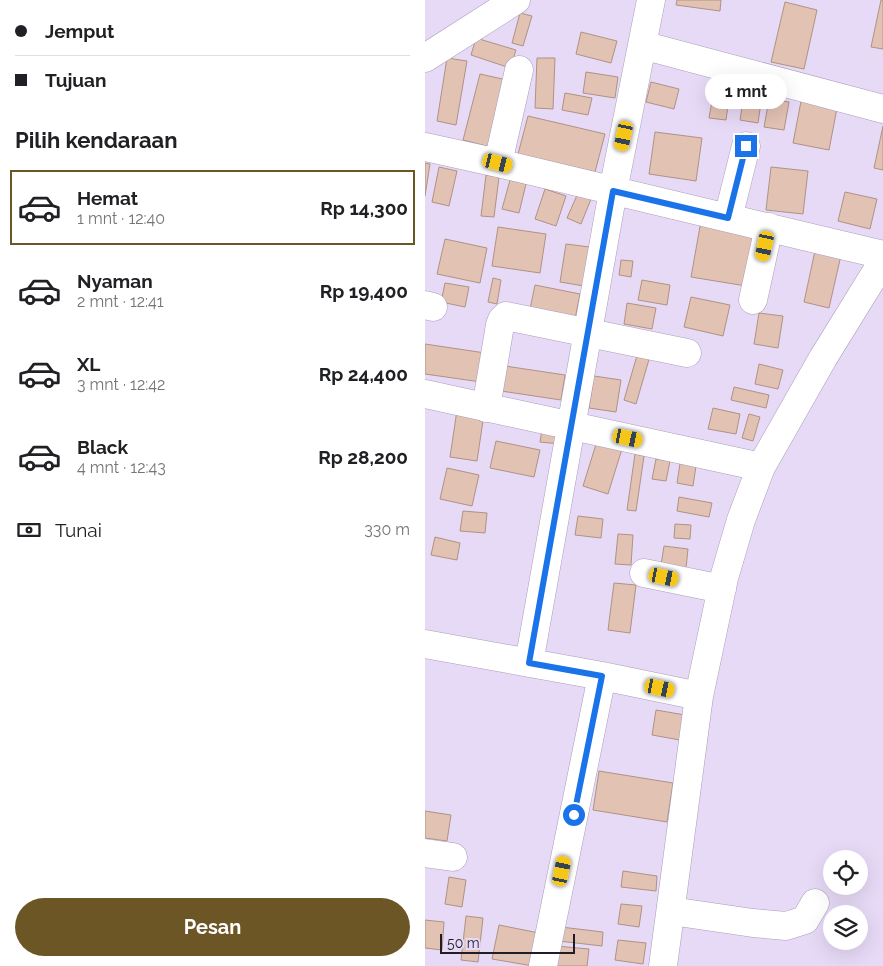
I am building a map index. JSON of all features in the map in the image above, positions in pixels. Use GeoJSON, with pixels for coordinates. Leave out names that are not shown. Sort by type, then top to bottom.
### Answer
{"type":"FeatureCollection","features":[{"type":"Feature","properties":{"kind":"street"},"geometry":{"type":"LineString","coordinates":[[425,36],[480,0]]}},
{"type":"Feature","properties":{"kind":"street"},"geometry":{"type":"LineString","coordinates":[[425,58],[516,0]]}},
{"type":"Feature","properties":{"kind":"street"},"geometry":{"type":"LineString","coordinates":[[529,663],[613,191],[651,0]]}},
{"type":"Feature","properties":{"kind":"street"},"geometry":{"type":"LineString","coordinates":[[642,45],[883,109]]}},
{"type":"Feature","properties":{"kind":"street"},"geometry":{"type":"LineString","coordinates":[[498,163],[519,70]]}},
{"type":"Feature","properties":{"kind":"street"},"geometry":{"type":"LineString","coordinates":[[728,218],[746,146]]}},
{"type":"Feature","properties":{"kind":"street"},"geometry":{"type":"LineString","coordinates":[[425,147],[883,255]]}},
{"type":"Feature","properties":{"kind":"street"},"geometry":{"type":"LineString","coordinates":[[753,300],[769,227]]}},
{"type":"Feature","properties":{"kind":"street"},"geometry":{"type":"LineString","coordinates":[[663,966],[699,696],[722,590],[741,520],[761,467],[823,358],[883,260]]}},
{"type":"Feature","properties":{"kind":"street"},"geometry":{"type":"LineString","coordinates":[[486,408],[500,325],[506,316],[687,353]]}},
{"type":"Feature","properties":{"kind":"street"},"geometry":{"type":"LineString","coordinates":[[425,394],[761,467]]}},
{"type":"Feature","properties":{"kind":"street"},"geometry":{"type":"LineString","coordinates":[[644,573],[722,590]]}},
{"type":"Feature","properties":{"kind":"street"},"geometry":{"type":"LineString","coordinates":[[425,644],[602,676],[699,696]]}},
{"type":"Feature","properties":{"kind":"street"},"geometry":{"type":"LineString","coordinates":[[543,966],[602,676]]}},
{"type":"Feature","properties":{"kind":"street"},"geometry":{"type":"LineString","coordinates":[[425,853],[453,856]]}},
{"type":"Feature","properties":{"kind":"street"},"geometry":{"type":"LineString","coordinates":[[671,911],[786,926],[805,920],[815,903]]}},
{"type":"Feature","properties":{"kind":"building"},"geometry":{"type":"Polygon","coordinates":[[[677,0],[721,0],[720,11],[676,5],[677,0]]]}},
{"type":"Feature","properties":{"kind":"building"},"geometry":{"type":"Polygon","coordinates":[[[881,0],[883,0],[883,49],[871,47],[881,0]]]}},
{"type":"Feature","properties":{"kind":"building"},"geometry":{"type":"Polygon","coordinates":[[[785,2],[817,10],[804,69],[771,62],[785,2]]]}},
{"type":"Feature","properties":{"kind":"building"},"geometry":{"type":"Polygon","coordinates":[[[520,13],[532,16],[523,46],[512,43],[520,13]]]}},
{"type":"Feature","properties":{"kind":"building"},"geometry":{"type":"Polygon","coordinates":[[[581,32],[617,41],[611,63],[576,54],[581,32]]]}},
{"type":"Feature","properties":{"kind":"building"},"geometry":{"type":"Polygon","coordinates":[[[476,38],[516,50],[510,68],[471,55],[476,38]]]}},
{"type":"Feature","properties":{"kind":"building"},"geometry":{"type":"Polygon","coordinates":[[[447,58],[467,61],[456,125],[437,121],[447,58]]]}},
{"type":"Feature","properties":{"kind":"building"},"geometry":{"type":"Polygon","coordinates":[[[537,58],[555,58],[553,109],[535,108],[537,58]]]}},
{"type":"Feature","properties":{"kind":"building"},"geometry":{"type":"Polygon","coordinates":[[[586,72],[618,77],[615,98],[583,93],[586,72]]]}},
{"type":"Feature","properties":{"kind":"building"},"geometry":{"type":"Polygon","coordinates":[[[480,74],[507,80],[490,147],[463,140],[480,74]]]}},
{"type":"Feature","properties":{"kind":"building"},"geometry":{"type":"Polygon","coordinates":[[[651,82],[679,89],[674,109],[646,102],[651,82]]]}},
{"type":"Feature","properties":{"kind":"building"},"geometry":{"type":"Polygon","coordinates":[[[745,87],[763,89],[758,123],[740,120],[745,87]]]}},
{"type":"Feature","properties":{"kind":"building"},"geometry":{"type":"Polygon","coordinates":[[[714,89],[730,92],[726,120],[709,118],[714,89]]]}},
{"type":"Feature","properties":{"kind":"building"},"geometry":{"type":"Polygon","coordinates":[[[565,93],[592,98],[588,115],[562,110],[565,93]]]}},
{"type":"Feature","properties":{"kind":"building"},"geometry":{"type":"Polygon","coordinates":[[[802,96],[838,103],[829,150],[793,143],[802,96]]]}},
{"type":"Feature","properties":{"kind":"building"},"geometry":{"type":"Polygon","coordinates":[[[769,99],[789,102],[784,130],[764,127],[769,99]]]}},
{"type":"Feature","properties":{"kind":"building"},"geometry":{"type":"Polygon","coordinates":[[[528,116],[605,134],[595,172],[518,154],[528,116]]]}},
{"type":"Feature","properties":{"kind":"building"},"geometry":{"type":"Polygon","coordinates":[[[883,126],[883,170],[874,168],[883,126]]]}},
{"type":"Feature","properties":{"kind":"building"},"geometry":{"type":"Polygon","coordinates":[[[655,132],[702,138],[696,181],[649,174],[655,132]]]}},
{"type":"Feature","properties":{"kind":"building"},"geometry":{"type":"Polygon","coordinates":[[[425,163],[430,164],[425,196],[425,163]]]}},
{"type":"Feature","properties":{"kind":"building"},"geometry":{"type":"Polygon","coordinates":[[[439,167],[457,171],[449,206],[432,202],[439,167]]]}},
{"type":"Feature","properties":{"kind":"building"},"geometry":{"type":"Polygon","coordinates":[[[771,167],[808,171],[803,214],[766,210],[771,167]]]}},
{"type":"Feature","properties":{"kind":"building"},"geometry":{"type":"Polygon","coordinates":[[[486,175],[499,177],[494,217],[481,216],[486,175]]]}},
{"type":"Feature","properties":{"kind":"building"},"geometry":{"type":"Polygon","coordinates":[[[510,180],[526,184],[519,213],[502,209],[510,180]]]}},
{"type":"Feature","properties":{"kind":"building"},"geometry":{"type":"Polygon","coordinates":[[[545,189],[566,196],[556,226],[535,219],[545,189]]]}},
{"type":"Feature","properties":{"kind":"building"},"geometry":{"type":"Polygon","coordinates":[[[845,192],[877,199],[870,229],[838,221],[845,192]]]}},
{"type":"Feature","properties":{"kind":"building"},"geometry":{"type":"Polygon","coordinates":[[[578,193],[591,199],[581,224],[567,218],[578,193]]]}},
{"type":"Feature","properties":{"kind":"building"},"geometry":{"type":"Polygon","coordinates":[[[701,221],[756,231],[746,286],[691,277],[701,221]]]}},
{"type":"Feature","properties":{"kind":"building"},"geometry":{"type":"Polygon","coordinates":[[[498,227],[546,234],[540,273],[492,266],[498,227]]]}},
{"type":"Feature","properties":{"kind":"building"},"geometry":{"type":"Polygon","coordinates":[[[445,239],[487,248],[480,283],[437,274],[445,239]]]}},
{"type":"Feature","properties":{"kind":"building"},"geometry":{"type":"Polygon","coordinates":[[[566,244],[590,247],[584,286],[560,282],[566,244]]]}},
{"type":"Feature","properties":{"kind":"building"},"geometry":{"type":"Polygon","coordinates":[[[816,246],[842,251],[829,308],[804,302],[816,246]]]}},
{"type":"Feature","properties":{"kind":"building"},"geometry":{"type":"Polygon","coordinates":[[[621,260],[633,261],[631,277],[619,275],[621,260]]]}},
{"type":"Feature","properties":{"kind":"building"},"geometry":{"type":"Polygon","coordinates":[[[493,278],[501,280],[497,304],[488,302],[493,278]]]}},
{"type":"Feature","properties":{"kind":"building"},"geometry":{"type":"Polygon","coordinates":[[[642,280],[670,285],[667,305],[638,300],[642,280]]]}},
{"type":"Feature","properties":{"kind":"building"},"geometry":{"type":"Polygon","coordinates":[[[445,283],[469,287],[465,307],[441,302],[445,283]]]}},
{"type":"Feature","properties":{"kind":"building"},"geometry":{"type":"Polygon","coordinates":[[[535,285],[580,294],[575,319],[530,309],[535,285]]]}},
{"type":"Feature","properties":{"kind":"building"},"geometry":{"type":"Polygon","coordinates":[[[691,297],[730,305],[723,336],[684,327],[691,297]]]}},
{"type":"Feature","properties":{"kind":"building"},"geometry":{"type":"Polygon","coordinates":[[[627,303],[656,308],[652,329],[624,324],[627,303]]]}},
{"type":"Feature","properties":{"kind":"building"},"geometry":{"type":"Polygon","coordinates":[[[759,313],[783,316],[778,348],[754,344],[759,313]]]}},
{"type":"Feature","properties":{"kind":"building"},"geometry":{"type":"Polygon","coordinates":[[[425,344],[492,354],[488,383],[425,374],[425,344]]]}},
{"type":"Feature","properties":{"kind":"building"},"geometry":{"type":"Polygon","coordinates":[[[638,352],[650,356],[636,404],[624,400],[638,352]]]}},
{"type":"Feature","properties":{"kind":"building"},"geometry":{"type":"Polygon","coordinates":[[[759,364],[783,370],[778,389],[755,384],[759,364]]]}},
{"type":"Feature","properties":{"kind":"building"},"geometry":{"type":"Polygon","coordinates":[[[505,366],[565,375],[561,400],[501,391],[505,366]]]}},
{"type":"Feature","properties":{"kind":"building"},"geometry":{"type":"Polygon","coordinates":[[[594,376],[621,380],[616,412],[589,408],[594,376]]]}},
{"type":"Feature","properties":{"kind":"building"},"geometry":{"type":"Polygon","coordinates":[[[734,387],[769,395],[766,408],[731,400],[734,387]]]}},
{"type":"Feature","properties":{"kind":"building"},"geometry":{"type":"Polygon","coordinates":[[[713,408],[740,414],[736,434],[708,429],[713,408]]]}},
{"type":"Feature","properties":{"kind":"building"},"geometry":{"type":"Polygon","coordinates":[[[457,410],[484,414],[477,461],[450,457],[457,410]]]}},
{"type":"Feature","properties":{"kind":"building"},"geometry":{"type":"Polygon","coordinates":[[[749,414],[760,417],[753,441],[742,438],[749,414]]]}},
{"type":"Feature","properties":{"kind":"building"},"geometry":{"type":"Polygon","coordinates":[[[542,429],[562,432],[560,444],[540,442],[542,429]]]}},
{"type":"Feature","properties":{"kind":"building"},"geometry":{"type":"Polygon","coordinates":[[[496,441],[540,450],[534,477],[490,468],[496,441]]]}},
{"type":"Feature","properties":{"kind":"building"},"geometry":{"type":"Polygon","coordinates":[[[597,441],[622,449],[608,494],[583,486],[597,441]]]}},
{"type":"Feature","properties":{"kind":"building"},"geometry":{"type":"Polygon","coordinates":[[[635,454],[644,456],[636,511],[627,510],[635,454]]]}},
{"type":"Feature","properties":{"kind":"building"},"geometry":{"type":"Polygon","coordinates":[[[681,457],[697,459],[693,486],[677,483],[681,457]]]}},
{"type":"Feature","properties":{"kind":"building"},"geometry":{"type":"Polygon","coordinates":[[[656,459],[670,461],[666,481],[652,479],[656,459]]]}},
{"type":"Feature","properties":{"kind":"building"},"geometry":{"type":"Polygon","coordinates":[[[447,468],[479,475],[472,506],[440,499],[447,468]]]}},
{"type":"Feature","properties":{"kind":"building"},"geometry":{"type":"Polygon","coordinates":[[[679,497],[712,503],[709,517],[677,511],[679,497]]]}},
{"type":"Feature","properties":{"kind":"building"},"geometry":{"type":"Polygon","coordinates":[[[463,511],[487,513],[485,533],[460,531],[463,511]]]}},
{"type":"Feature","properties":{"kind":"building"},"geometry":{"type":"Polygon","coordinates":[[[578,516],[603,519],[601,538],[575,535],[578,516]]]}},
{"type":"Feature","properties":{"kind":"building"},"geometry":{"type":"Polygon","coordinates":[[[675,524],[691,525],[690,539],[674,538],[675,524]]]}},
{"type":"Feature","properties":{"kind":"building"},"geometry":{"type":"Polygon","coordinates":[[[618,534],[633,535],[631,565],[615,564],[618,534]]]}},
{"type":"Feature","properties":{"kind":"building"},"geometry":{"type":"Polygon","coordinates":[[[435,537],[460,543],[457,560],[431,555],[435,537]]]}},
{"type":"Feature","properties":{"kind":"building"},"geometry":{"type":"Polygon","coordinates":[[[664,546],[688,549],[686,568],[661,565],[664,546]]]}},
{"type":"Feature","properties":{"kind":"building"},"geometry":{"type":"Polygon","coordinates":[[[614,583],[636,585],[630,633],[608,630],[614,583]]]}},
{"type":"Feature","properties":{"kind":"building"},"geometry":{"type":"Polygon","coordinates":[[[656,710],[685,715],[680,740],[652,735],[656,710]]]}},
{"type":"Feature","properties":{"kind":"building"},"geometry":{"type":"Polygon","coordinates":[[[599,771],[673,783],[667,822],[593,810],[599,771]]]}},
{"type":"Feature","properties":{"kind":"building"},"geometry":{"type":"Polygon","coordinates":[[[425,811],[451,815],[447,841],[425,838],[425,811]]]}},
{"type":"Feature","properties":{"kind":"building"},"geometry":{"type":"Polygon","coordinates":[[[623,871],[657,876],[656,891],[621,887],[623,871]]]}},
{"type":"Feature","properties":{"kind":"building"},"geometry":{"type":"Polygon","coordinates":[[[449,877],[466,880],[462,907],[445,904],[449,877]]]}},
{"type":"Feature","properties":{"kind":"building"},"geometry":{"type":"Polygon","coordinates":[[[621,904],[642,906],[639,927],[618,924],[621,904]]]}},
{"type":"Feature","properties":{"kind":"building"},"geometry":{"type":"Polygon","coordinates":[[[466,916],[483,918],[478,962],[461,960],[466,916]]]}},
{"type":"Feature","properties":{"kind":"building"},"geometry":{"type":"Polygon","coordinates":[[[425,920],[444,922],[442,950],[425,948],[425,920]]]}},
{"type":"Feature","properties":{"kind":"building"},"geometry":{"type":"Polygon","coordinates":[[[499,925],[539,933],[533,966],[492,959],[499,925]]]}},
{"type":"Feature","properties":{"kind":"building"},"geometry":{"type":"Polygon","coordinates":[[[561,927],[603,932],[602,946],[559,941],[561,927]]]}},
{"type":"Feature","properties":{"kind":"building"},"geometry":{"type":"Polygon","coordinates":[[[618,940],[646,943],[643,964],[615,960],[618,940]]]}},
{"type":"Feature","properties":{"kind":"building"},"geometry":{"type":"Polygon","coordinates":[[[556,946],[589,949],[587,966],[554,966],[556,946]]]}},
{"type":"Feature","properties":{"kind":"route"},"geometry":{"type":"LineString","coordinates":[[574,815],[602,676],[529,663],[613,191],[728,218],[746,146]]}}]}
